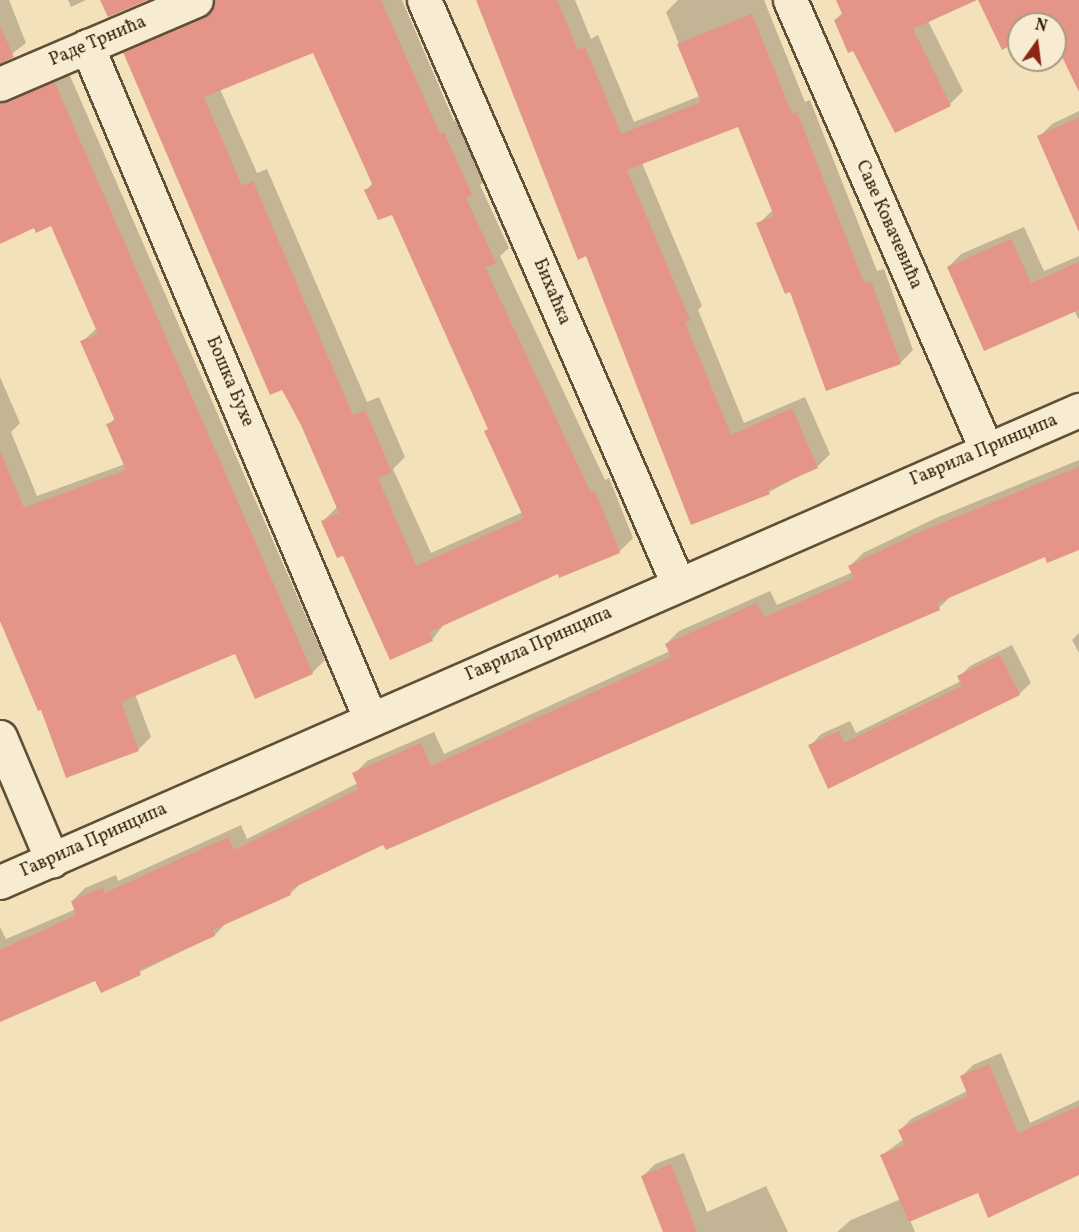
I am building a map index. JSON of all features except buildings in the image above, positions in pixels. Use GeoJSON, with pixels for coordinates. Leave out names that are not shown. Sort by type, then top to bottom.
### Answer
{"type":"FeatureCollection","features":[{"type":"Feature","properties":{"kind":"street","name":"Раде Трнића"},"geometry":{"type":"LineString","coordinates":[[0,84],[196,0]]}},
{"type":"Feature","properties":{"kind":"street","name":"Бихаћка"},"geometry":{"type":"LineString","coordinates":[[424,0],[678,584]]}},
{"type":"Feature","properties":{"kind":"street","name":"Саве Ковачевића"},"geometry":{"type":"LineString","coordinates":[[789,0],[986,449]]}},
{"type":"Feature","properties":{"kind":"street","name":"Бошка Бухе"},"geometry":{"type":"LineString","coordinates":[[87,46],[370,718]]}},
{"type":"Feature","properties":{"kind":"street","name":"Гаврила Принципа"},"geometry":{"type":"LineString","coordinates":[[0,882],[370,718],[1079,410]]}},
{"type":"Feature","properties":{"kind":"street"},"geometry":{"type":"LineString","coordinates":[[0,737],[52,860]]}}]}
